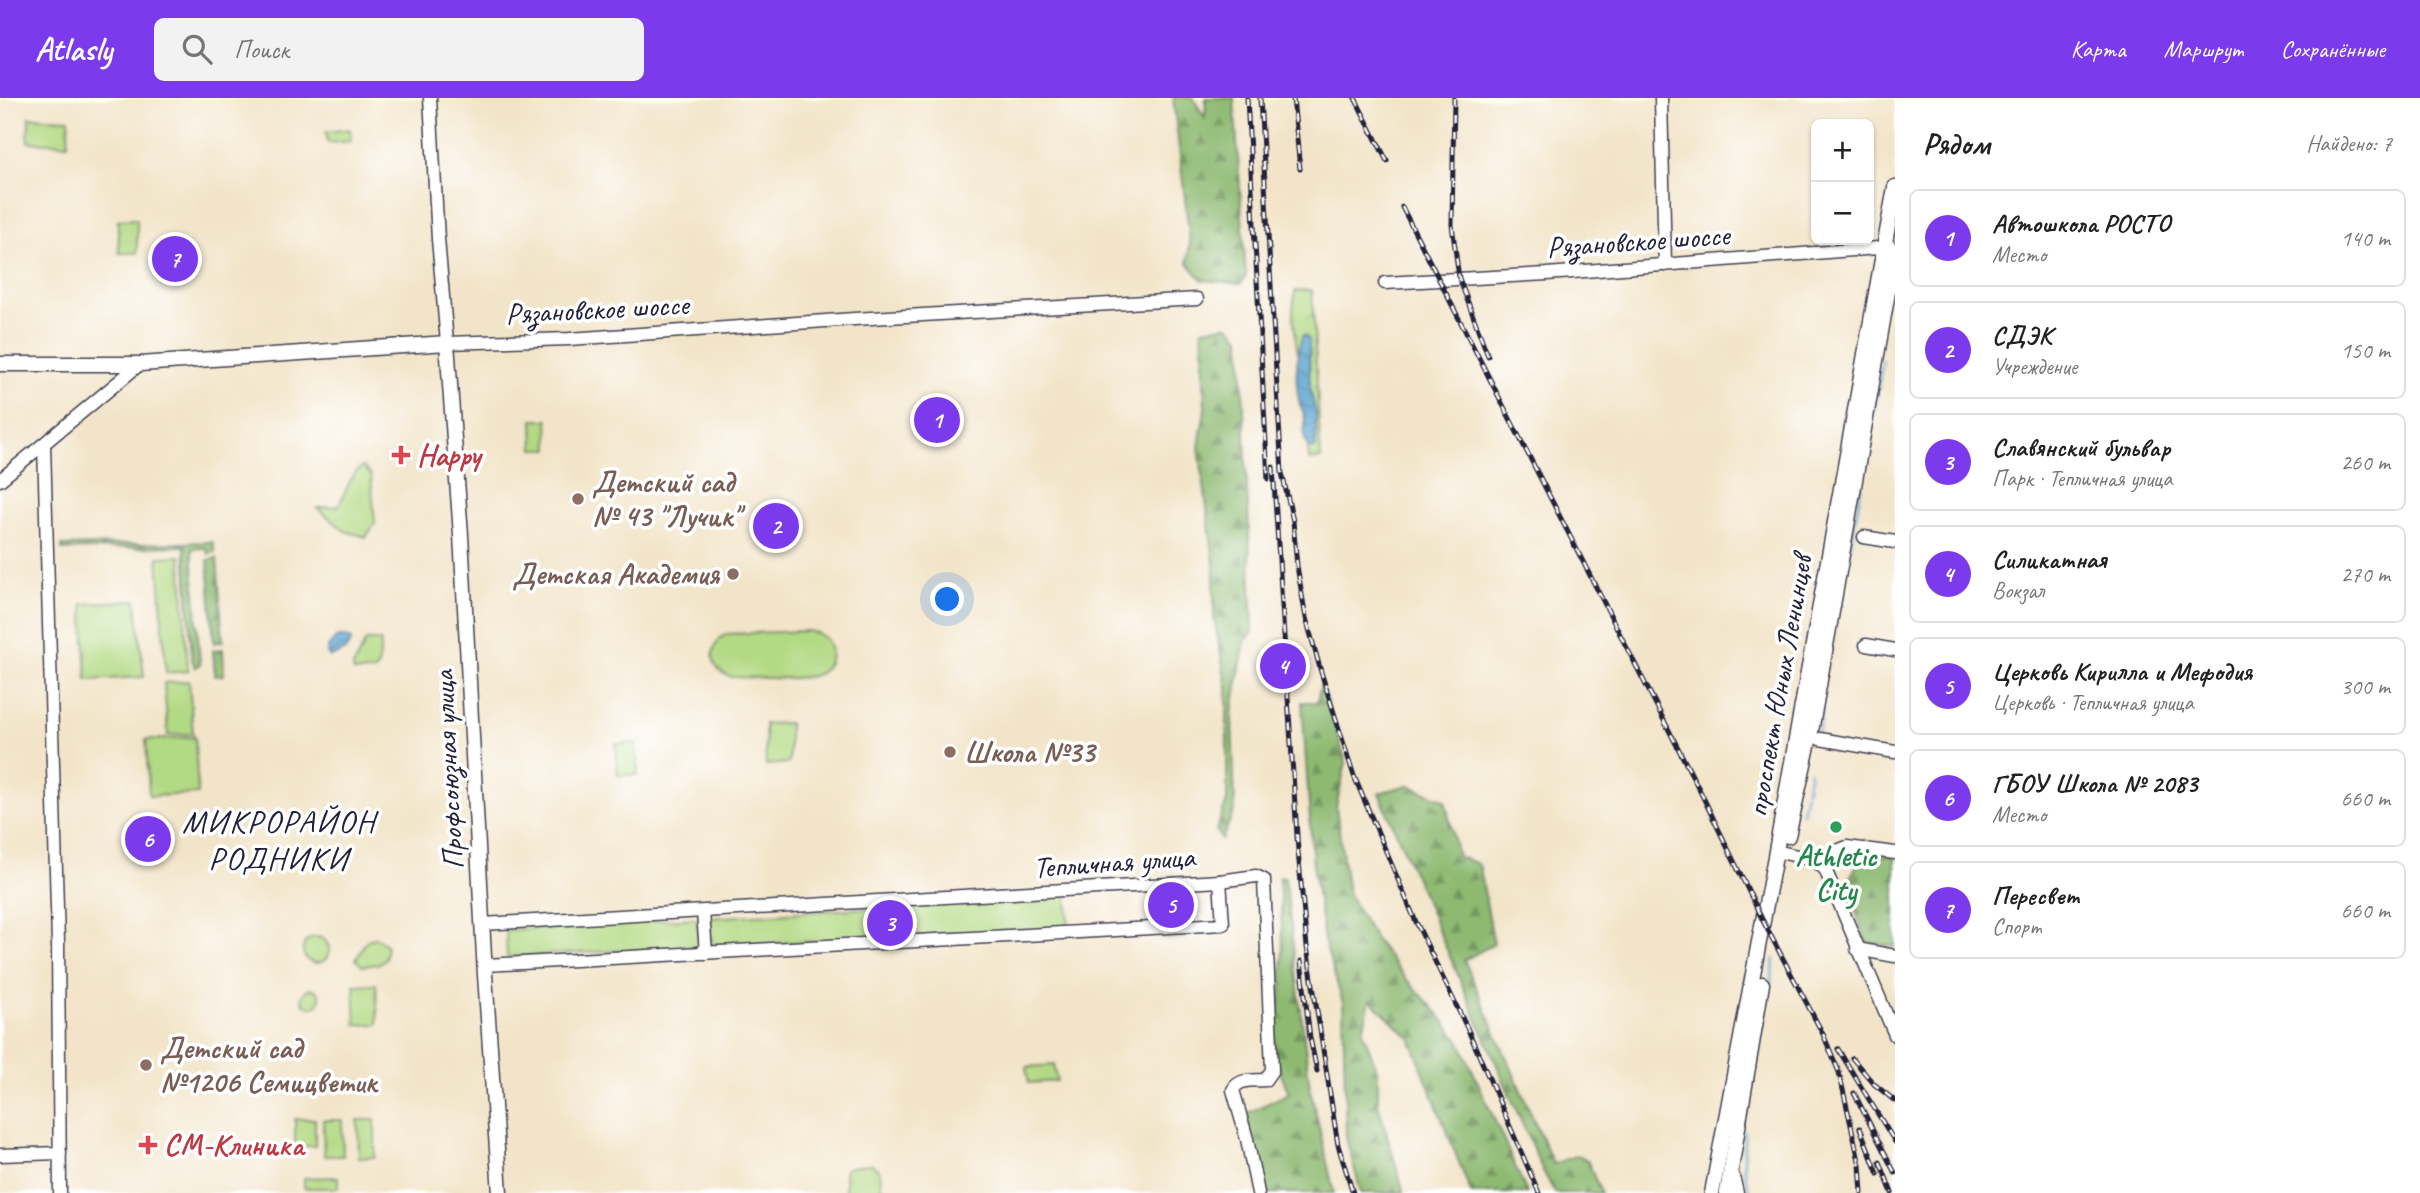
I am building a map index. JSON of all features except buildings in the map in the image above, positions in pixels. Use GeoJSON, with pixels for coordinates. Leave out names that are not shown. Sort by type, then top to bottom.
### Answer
{"type":"FeatureCollection","features":[{"type":"Feature","properties":{"kind":"main road","name":"проспект Юных Ленинцев"},"geometry":{"type":"LineString","coordinates":[[1712,1193],[1781,852],[1810,737],[1892,248],[1894,197]]}},
{"type":"Feature","properties":{"kind":"main road","name":"Рязановское шоссе"},"geometry":{"type":"LineString","coordinates":[[0,364],[140,364],[447,343]]}},
{"type":"Feature","properties":{"kind":"main road","name":"Профсоюзная улица"},"geometry":{"type":"LineString","coordinates":[[447,343],[500,1193]]}},
{"type":"Feature","properties":{"kind":"main road","name":"проспект Юных Ленинцев"},"geometry":{"type":"LineString","coordinates":[[1727,1193],[1781,852]]}},
{"type":"Feature","properties":{"kind":"street"},"geometry":{"type":"LineString","coordinates":[[430,98],[447,343]]}},
{"type":"Feature","properties":{"kind":"street"},"geometry":{"type":"LineString","coordinates":[[1661,98],[1665,265]]}},
{"type":"Feature","properties":{"kind":"street","name":"Рязановское шоссе"},"geometry":{"type":"LineString","coordinates":[[1385,283],[1892,248]]}},
{"type":"Feature","properties":{"kind":"street","name":"Рязановское шоссе"},"geometry":{"type":"LineString","coordinates":[[447,343],[569,339],[854,318],[1197,299]]}},
{"type":"Feature","properties":{"kind":"street"},"geometry":{"type":"LineString","coordinates":[[0,480],[140,364]]}},
{"type":"Feature","properties":{"kind":"street"},"geometry":{"type":"LineString","coordinates":[[44,445],[58,943],[60,1193]]}},
{"type":"Feature","properties":{"kind":"street"},"geometry":{"type":"LineString","coordinates":[[1864,537],[1895,542]]}},
{"type":"Feature","properties":{"kind":"street"},"geometry":{"type":"LineString","coordinates":[[1867,646],[1895,650]]}},
{"type":"Feature","properties":{"kind":"street"},"geometry":{"type":"LineString","coordinates":[[1819,739],[1895,752]]}},
{"type":"Feature","properties":{"kind":"street"},"geometry":{"type":"LineString","coordinates":[[1814,860],[1847,847],[1895,853]]}},
{"type":"Feature","properties":{"kind":"street"},"geometry":{"type":"LineString","coordinates":[[1781,852],[1814,860],[1825,869],[1895,1035]]}},
{"type":"Feature","properties":{"kind":"street"},"geometry":{"type":"LineString","coordinates":[[1220,881],[1256,876],[1264,880],[1272,1070],[1265,1080],[1241,1081],[1233,1090],[1258,1193]]}},
{"type":"Feature","properties":{"kind":"street","name":"Тепличная улица"},"geometry":{"type":"LineString","coordinates":[[482,924],[1220,881],[1223,924],[485,965]]}},
{"type":"Feature","properties":{"kind":"street"},"geometry":{"type":"LineString","coordinates":[[704,912],[706,953]]}},
{"type":"Feature","properties":{"kind":"street"},"geometry":{"type":"LineString","coordinates":[[1857,949],[1895,956]]}},
{"type":"Feature","properties":{"kind":"street"},"geometry":{"type":"LineString","coordinates":[[1724,1127],[1737,1193]]}},
{"type":"Feature","properties":{"kind":"street"},"geometry":{"type":"LineString","coordinates":[[0,1155],[60,1153]]}},
{"type":"Feature","properties":{"kind":"street"},"geometry":{"type":"LineString","coordinates":[[1717,1165],[1731,1170]]}},
{"type":"Feature","properties":{"kind":"green space"},"geometry":{"type":"Polygon","coordinates":[[[1173,98],[1193,98],[1205,118],[1206,98],[1234,98],[1246,276],[1241,284],[1202,280],[1188,263],[1190,242],[1173,98]]]}},
{"type":"Feature","properties":{"kind":"green space"},"geometry":{"type":"Polygon","coordinates":[[[29,117],[69,119],[68,144],[28,142],[29,117]]]}},
{"type":"Feature","properties":{"kind":"green space"},"geometry":{"type":"Polygon","coordinates":[[[350,129],[351,141],[328,143],[326,132],[350,129]]]}},
{"type":"Feature","properties":{"kind":"green space"},"geometry":{"type":"Polygon","coordinates":[[[137,219],[137,253],[119,253],[118,220],[137,219]]]}},
{"type":"Feature","properties":{"kind":"green space"},"geometry":{"type":"Polygon","coordinates":[[[1312,290],[1321,459],[1309,460],[1293,313],[1295,291],[1312,290]]]}},
{"type":"Feature","properties":{"kind":"green space"},"geometry":{"type":"Polygon","coordinates":[[[1229,325],[1241,338],[1253,632],[1245,641],[1232,715],[1235,809],[1222,839],[1216,830],[1227,801],[1227,688],[1214,618],[1214,562],[1199,447],[1205,409],[1202,329],[1229,325]]]}},
{"type":"Feature","properties":{"kind":"green space"},"geometry":{"type":"Polygon","coordinates":[[[533,420],[548,420],[549,449],[534,449],[533,420]]]}},
{"type":"Feature","properties":{"kind":"green space"},"geometry":{"type":"Polygon","coordinates":[[[363,467],[371,475],[375,524],[366,537],[345,531],[317,508],[338,506],[351,479],[363,467]]]}},
{"type":"Feature","properties":{"kind":"green space"},"geometry":{"type":"Polygon","coordinates":[[[213,542],[215,552],[208,554],[207,548],[192,549],[200,664],[195,668],[192,659],[185,546],[62,550],[62,546],[213,542]]]}},
{"type":"Feature","properties":{"kind":"green space"},"geometry":{"type":"Polygon","coordinates":[[[181,556],[188,671],[166,673],[158,557],[181,556]]]}},
{"type":"Feature","properties":{"kind":"green space"},"geometry":{"type":"Polygon","coordinates":[[[217,558],[223,641],[214,643],[208,560],[217,558]]]}},
{"type":"Feature","properties":{"kind":"green space"},"geometry":{"type":"Polygon","coordinates":[[[136,600],[144,677],[87,680],[83,604],[136,600]]]}},
{"type":"Feature","properties":{"kind":"green space"},"geometry":{"type":"Polygon","coordinates":[[[806,631],[823,636],[830,649],[826,667],[815,675],[787,678],[732,677],[719,669],[713,658],[716,645],[726,634],[806,631]]]}},
{"type":"Feature","properties":{"kind":"green space"},"geometry":{"type":"Polygon","coordinates":[[[366,641],[381,641],[379,663],[375,671],[354,672],[353,667],[366,641]]]}},
{"type":"Feature","properties":{"kind":"green space"},"geometry":{"type":"Polygon","coordinates":[[[223,649],[224,675],[215,676],[213,650],[223,649]]]}},
{"type":"Feature","properties":{"kind":"green space"},"geometry":{"type":"Polygon","coordinates":[[[189,681],[193,734],[168,735],[164,683],[189,681]]]}},
{"type":"Feature","properties":{"kind":"green space"},"geometry":{"type":"Polygon","coordinates":[[[1321,684],[1346,762],[1336,807],[1348,894],[1375,939],[1459,1040],[1527,1193],[1471,1193],[1410,1038],[1370,1000],[1363,1031],[1378,1073],[1378,1104],[1404,1193],[1361,1193],[1346,1137],[1343,1003],[1324,940],[1313,866],[1302,702],[1317,702],[1321,684]]]}},
{"type":"Feature","properties":{"kind":"green space"},"geometry":{"type":"Polygon","coordinates":[[[789,723],[789,763],[766,765],[765,724],[789,723]]]}},
{"type":"Feature","properties":{"kind":"green space"},"geometry":{"type":"Polygon","coordinates":[[[195,737],[198,794],[149,796],[146,740],[195,737]]]}},
{"type":"Feature","properties":{"kind":"green space"},"geometry":{"type":"Polygon","coordinates":[[[636,743],[638,775],[618,775],[616,744],[636,743]]]}},
{"type":"Feature","properties":{"kind":"green space"},"geometry":{"type":"Polygon","coordinates":[[[1408,785],[1445,800],[1458,857],[1479,864],[1494,944],[1464,960],[1553,1164],[1578,1155],[1587,1160],[1601,1193],[1555,1193],[1542,1169],[1379,793],[1408,785]]]}},
{"type":"Feature","properties":{"kind":"green space"},"geometry":{"type":"Polygon","coordinates":[[[1864,853],[1895,857],[1895,947],[1866,942],[1846,884],[1864,853]]]}},
{"type":"Feature","properties":{"kind":"green space"},"geometry":{"type":"Polygon","coordinates":[[[1279,877],[1285,878],[1310,1088],[1334,1193],[1261,1193],[1246,1114],[1289,1093],[1276,1062],[1274,1031],[1281,996],[1283,946],[1279,877]]]}},
{"type":"Feature","properties":{"kind":"green space"},"geometry":{"type":"Polygon","coordinates":[[[1067,895],[1069,929],[712,946],[710,918],[1067,895]]]}},
{"type":"Feature","properties":{"kind":"green space"},"geometry":{"type":"Polygon","coordinates":[[[697,918],[699,946],[507,957],[506,930],[697,918]]]}},
{"type":"Feature","properties":{"kind":"green space"},"geometry":{"type":"Polygon","coordinates":[[[316,937],[325,941],[329,950],[325,959],[316,963],[307,959],[303,950],[307,941],[316,937]]]}},
{"type":"Feature","properties":{"kind":"green space"},"geometry":{"type":"Polygon","coordinates":[[[377,938],[387,946],[385,959],[378,964],[362,966],[356,959],[365,942],[377,938]]]}},
{"type":"Feature","properties":{"kind":"green space"},"geometry":{"type":"Polygon","coordinates":[[[376,984],[378,1024],[356,1025],[354,985],[376,984]]]}},
{"type":"Feature","properties":{"kind":"green space"},"geometry":{"type":"Polygon","coordinates":[[[307,989],[315,989],[320,998],[318,1005],[307,1007],[302,1002],[302,994],[307,989]]]}},
{"type":"Feature","properties":{"kind":"green space"},"geometry":{"type":"Polygon","coordinates":[[[1054,1065],[1057,1081],[1029,1083],[1026,1067],[1054,1065]]]}},
{"type":"Feature","properties":{"kind":"green space"},"geometry":{"type":"Polygon","coordinates":[[[295,1119],[315,1119],[315,1146],[295,1146],[295,1119]]]}},
{"type":"Feature","properties":{"kind":"green space"},"geometry":{"type":"Polygon","coordinates":[[[323,1120],[342,1120],[343,1156],[324,1156],[323,1120]]]}},
{"type":"Feature","properties":{"kind":"green space"},"geometry":{"type":"Polygon","coordinates":[[[358,1120],[375,1120],[375,1157],[359,1158],[358,1120]]]}},
{"type":"Feature","properties":{"kind":"green space"},"geometry":{"type":"Polygon","coordinates":[[[872,1164],[880,1172],[882,1193],[845,1193],[845,1170],[872,1164]]]}},
{"type":"Feature","properties":{"kind":"green space"},"geometry":{"type":"Polygon","coordinates":[[[338,1177],[338,1188],[304,1188],[304,1178],[338,1177]]]}},
{"type":"Feature","properties":{"kind":"water"},"geometry":{"type":"Polygon","coordinates":[[[1304,335],[1309,339],[1310,387],[1316,414],[1316,448],[1310,449],[1304,437],[1305,417],[1297,382],[1298,353],[1304,335]]]}},
{"type":"Feature","properties":{"kind":"water"},"geometry":{"type":"Polygon","coordinates":[[[337,637],[351,640],[344,651],[330,657],[327,654],[328,647],[337,637]]]}},
{"type":"Feature","properties":{"kind":"waterway"},"geometry":{"type":"LineString","coordinates":[[1848,562],[1883,361]]}},
{"type":"Feature","properties":{"kind":"waterway"},"geometry":{"type":"LineString","coordinates":[[1818,734],[1822,710]]}},
{"type":"Feature","properties":{"kind":"waterway"},"geometry":{"type":"LineString","coordinates":[[1802,813],[1810,771]]}},
{"type":"Feature","properties":{"kind":"waterway"},"geometry":{"type":"LineString","coordinates":[[1747,1114],[1775,959]]}},
{"type":"Feature","properties":{"kind":"waterway"},"geometry":{"type":"LineString","coordinates":[[1744,1131],[1744,1169],[1750,1193]]}},
{"type":"Feature","properties":{"kind":"railway"},"geometry":{"type":"LineString","coordinates":[[1247,98],[1268,479]]}},
{"type":"Feature","properties":{"kind":"railway"},"geometry":{"type":"LineString","coordinates":[[1260,98],[1282,473],[1293,521],[1306,618],[1354,776],[1416,922],[1468,1030],[1539,1193]]}},
{"type":"Feature","properties":{"kind":"railway"},"geometry":{"type":"LineString","coordinates":[[1293,98],[1300,169]]}},
{"type":"Feature","properties":{"kind":"railway"},"geometry":{"type":"LineString","coordinates":[[1355,98],[1387,161]]}},
{"type":"Feature","properties":{"kind":"railway"},"geometry":{"type":"LineString","coordinates":[[1454,98],[1452,225],[1459,278],[1488,356]]}},
{"type":"Feature","properties":{"kind":"railway"},"geometry":{"type":"LineString","coordinates":[[1402,207],[1701,793],[1763,921],[1823,1034],[1839,1072],[1860,1165],[1862,1193]]}},
{"type":"Feature","properties":{"kind":"railway"},"geometry":{"type":"LineString","coordinates":[[1273,467],[1298,851],[1307,947],[1338,1145],[1353,1193]]}},
{"type":"Feature","properties":{"kind":"railway"},"geometry":{"type":"LineString","coordinates":[[1301,961],[1310,1038],[1317,1071]]}},
{"type":"Feature","properties":{"kind":"railway"},"geometry":{"type":"LineString","coordinates":[[1838,1049],[1895,1142]]}},
{"type":"Feature","properties":{"kind":"railway"},"geometry":{"type":"LineString","coordinates":[[1852,1058],[1874,1084],[1895,1101]]}},
{"type":"Feature","properties":{"kind":"railway"},"geometry":{"type":"LineString","coordinates":[[1854,1093],[1895,1173]]}},
{"type":"Feature","properties":{"kind":"railway"},"geometry":{"type":"LineString","coordinates":[[1860,1128],[1878,1174]]}},
{"type":"Feature","properties":{"kind":"railway"},"geometry":{"type":"LineString","coordinates":[[1880,1162],[1892,1193]]}},
{"type":"Feature","properties":{"kind":"place","name":"Пересвет"},"geometry":{"type":"Point","coordinates":[175,259]}},
{"type":"Feature","properties":{"kind":"place","name":"Автошкола РОСТО"},"geometry":{"type":"Point","coordinates":[937,420]}},
{"type":"Feature","properties":{"kind":"place","name":"Happy"},"geometry":{"type":"Point","coordinates":[401,455]}},
{"type":"Feature","properties":{"kind":"place","name":"Детский сад № 43 \"Лучик\""},"geometry":{"type":"Point","coordinates":[578,499]}},
{"type":"Feature","properties":{"kind":"place","name":"СДЭК"},"geometry":{"type":"Point","coordinates":[776,526]}},
{"type":"Feature","properties":{"kind":"place","name":"Детская Академия"},"geometry":{"type":"Point","coordinates":[733,574]}},
{"type":"Feature","properties":{"kind":"place","name":"Силикатная"},"geometry":{"type":"Point","coordinates":[1283,666]}},
{"type":"Feature","properties":{"kind":"place","name":"Школа №33"},"geometry":{"type":"Point","coordinates":[950,752]}},
{"type":"Feature","properties":{"kind":"place","name":"Athletic City"},"geometry":{"type":"Point","coordinates":[1836,827]}},
{"type":"Feature","properties":{"kind":"place","name":"ГБОУ Школа № 2083"},"geometry":{"type":"Point","coordinates":[148,839]}},
{"type":"Feature","properties":{"kind":"place","name":"Церковь Кирилла и Мефодия"},"geometry":{"type":"Point","coordinates":[1171,905]}},
{"type":"Feature","properties":{"kind":"place","name":"Славянский бульвар"},"geometry":{"type":"Point","coordinates":[890,923]}},
{"type":"Feature","properties":{"kind":"place","name":"Детский сад №1206 Семицветик"},"geometry":{"type":"Point","coordinates":[146,1065]}},
{"type":"Feature","properties":{"kind":"place","name":"СМ-Клиника"},"geometry":{"type":"Point","coordinates":[148,1145]}},
{"type":"Feature","properties":{"kind":"district","name":"МИКРОРАЙОН РОДНИКИ"},"geometry":{"type":"Point","coordinates":[279,840]}}]}
